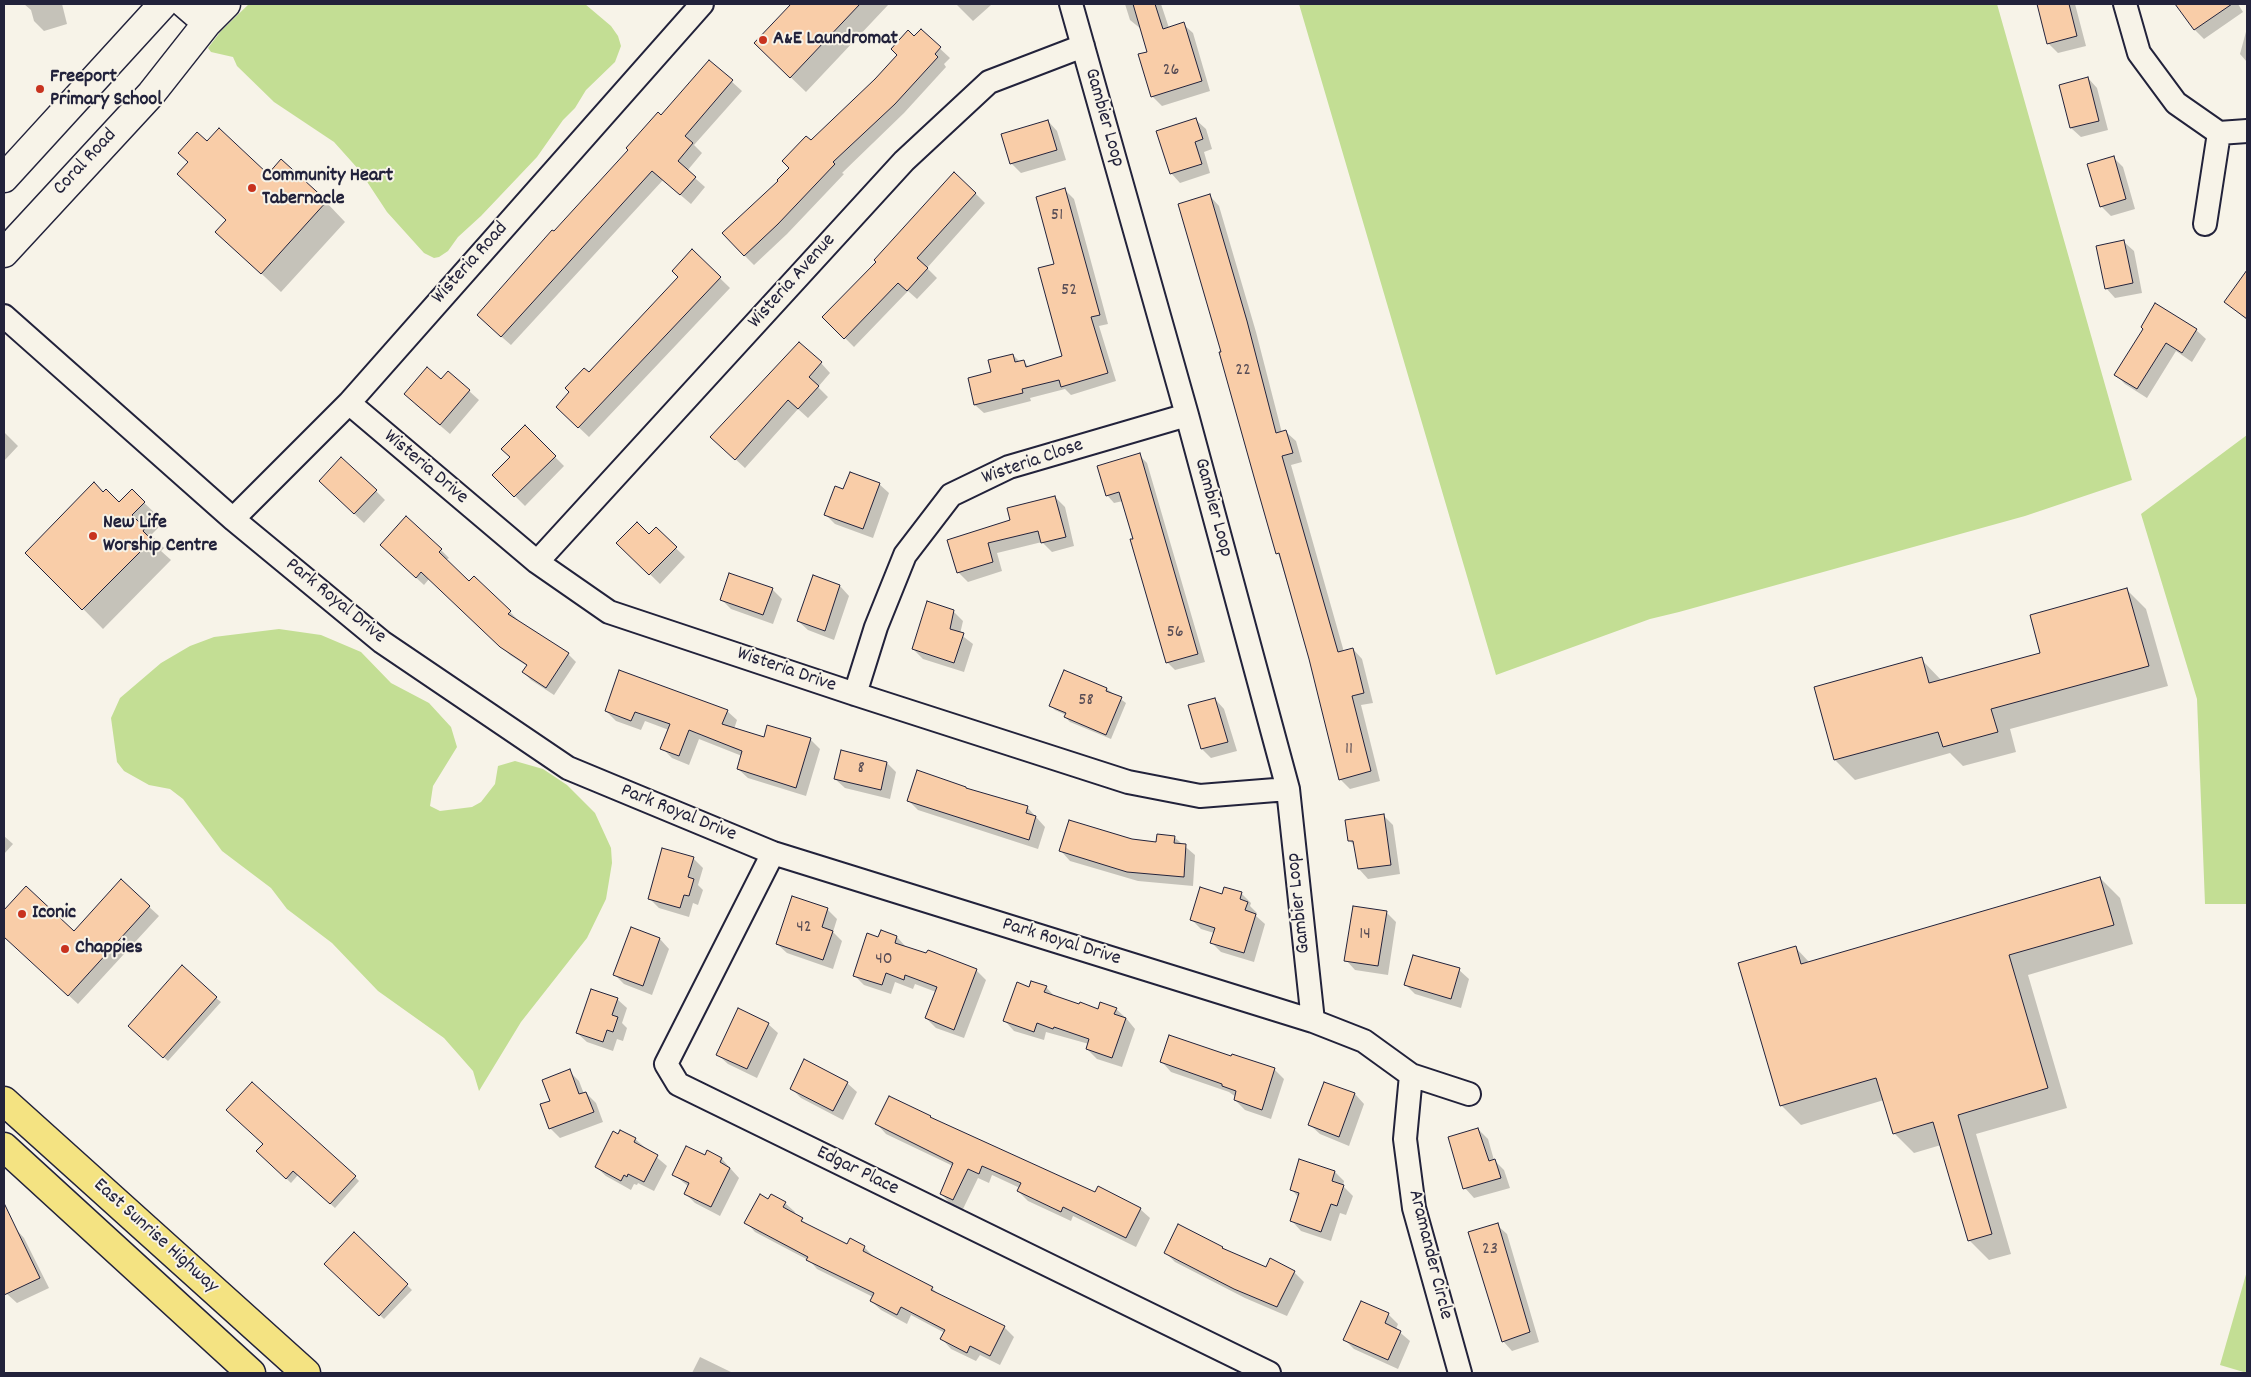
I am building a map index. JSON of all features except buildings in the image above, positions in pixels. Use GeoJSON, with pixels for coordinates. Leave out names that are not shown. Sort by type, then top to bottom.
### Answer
{"type":"FeatureCollection","features":[{"type":"Feature","properties":{"kind":"main road"},"geometry":{"type":"LineString","coordinates":[[4,178],[163,4]]}},
{"type":"Feature","properties":{"kind":"main road"},"geometry":{"type":"LineString","coordinates":[[185,4],[207,24]]}},
{"type":"Feature","properties":{"kind":"main road","name":"Coral Road"},"geometry":{"type":"LineString","coordinates":[[4,253],[151,94],[207,24],[226,4]]}},
{"type":"Feature","properties":{"kind":"main road","name":"East Sunrise Highway"},"geometry":{"type":"LineString","coordinates":[[4,1101],[306,1373]]}},
{"type":"Feature","properties":{"kind":"main road","name":"East Sunrise Highway"},"geometry":{"type":"LineString","coordinates":[[4,1147],[251,1373]]}},
{"type":"Feature","properties":{"kind":"street","name":"Wisteria Road"},"geometry":{"type":"LineString","coordinates":[[234,519],[349,403],[702,4]]}},
{"type":"Feature","properties":{"kind":"street","name":"Gambier Loop"},"geometry":{"type":"LineString","coordinates":[[1071,4],[1187,415],[1288,789],[1313,1021]]}},
{"type":"Feature","properties":{"kind":"street"},"geometry":{"type":"LineString","coordinates":[[2125,4],[2139,53],[2176,103],[2219,133],[2247,131]]}},
{"type":"Feature","properties":{"kind":"street","name":"Wisteria Avenue"},"geometry":{"type":"LineString","coordinates":[[536,562],[904,160],[989,82],[1083,46]]}},
{"type":"Feature","properties":{"kind":"street"},"geometry":{"type":"LineString","coordinates":[[2206,224],[2219,133]]}},
{"type":"Feature","properties":{"kind":"street","name":"Park Royal Drive"},"geometry":{"type":"LineString","coordinates":[[4,316],[234,519],[382,642],[568,768],[773,853],[1313,1021],[1364,1041],[1411,1075],[1470,1094]]}},
{"type":"Feature","properties":{"kind":"street","name":"Wisteria Drive"},"geometry":{"type":"LineString","coordinates":[[349,403],[536,562],[609,612],[854,694],[1128,782],[1200,796],[1288,789]]}},
{"type":"Feature","properties":{"kind":"street","name":"Wisteria Close"},"geometry":{"type":"LineString","coordinates":[[854,694],[876,627],[905,555],[951,495],[1009,468],[1187,415]]}},
{"type":"Feature","properties":{"kind":"street","name":"Edgar Place"},"geometry":{"type":"LineString","coordinates":[[773,853],[666,1064],[678,1084],[1269,1373]]}},
{"type":"Feature","properties":{"kind":"street","name":"Aramander Circle"},"geometry":{"type":"LineString","coordinates":[[1411,1075],[1405,1139],[1414,1208],[1460,1373]]}},
{"type":"Feature","properties":{"kind":"green space"},"geometry":{"type":"Polygon","coordinates":[[[249,4],[585,4],[611,26],[618,36],[621,46],[615,62],[586,90],[575,108],[563,120],[537,157],[481,216],[458,237],[448,251],[434,258],[424,253],[387,212],[360,171],[334,142],[274,102],[237,66],[233,57],[211,52],[208,48],[221,31],[249,4]]]}},
{"type":"Feature","properties":{"kind":"green space"},"geometry":{"type":"Polygon","coordinates":[[[1299,4],[1997,4],[2132,480],[2025,516],[1650,619],[1496,675],[1299,4]]]}},
{"type":"Feature","properties":{"kind":"green space"},"geometry":{"type":"Polygon","coordinates":[[[2247,435],[2247,904],[2205,904],[2197,699],[2141,514],[2247,435]]]}},
{"type":"Feature","properties":{"kind":"green space"},"geometry":{"type":"Polygon","coordinates":[[[279,629],[321,635],[361,652],[391,683],[429,703],[451,727],[457,747],[433,786],[430,806],[440,811],[472,807],[481,802],[495,784],[498,766],[515,761],[543,769],[567,785],[595,813],[611,848],[612,863],[606,899],[587,938],[521,1022],[479,1091],[473,1071],[444,1038],[378,991],[332,943],[287,909],[271,888],[222,851],[183,799],[170,789],[149,785],[124,771],[117,762],[111,718],[120,698],[161,663],[190,646],[214,637],[279,629]]]}},
{"type":"Feature","properties":{"kind":"green space"},"geometry":{"type":"Polygon","coordinates":[[[2247,1271],[2247,1373],[2220,1365],[2247,1271]]]}},
{"type":"Feature","properties":{"kind":"place","name":"A&E Laundromat"},"geometry":{"type":"Point","coordinates":[763,40]}},
{"type":"Feature","properties":{"kind":"place","name":"Freeport Primary School"},"geometry":{"type":"Point","coordinates":[40,89]}},
{"type":"Feature","properties":{"kind":"place","name":"Community Heart Tabernacle"},"geometry":{"type":"Point","coordinates":[252,188]}},
{"type":"Feature","properties":{"kind":"place","name":"New Life Worship Centre"},"geometry":{"type":"Point","coordinates":[93,536]}},
{"type":"Feature","properties":{"kind":"place","name":"Iconic"},"geometry":{"type":"Point","coordinates":[22,914]}},
{"type":"Feature","properties":{"kind":"place","name":"Chappies"},"geometry":{"type":"Point","coordinates":[65,949]}}]}
